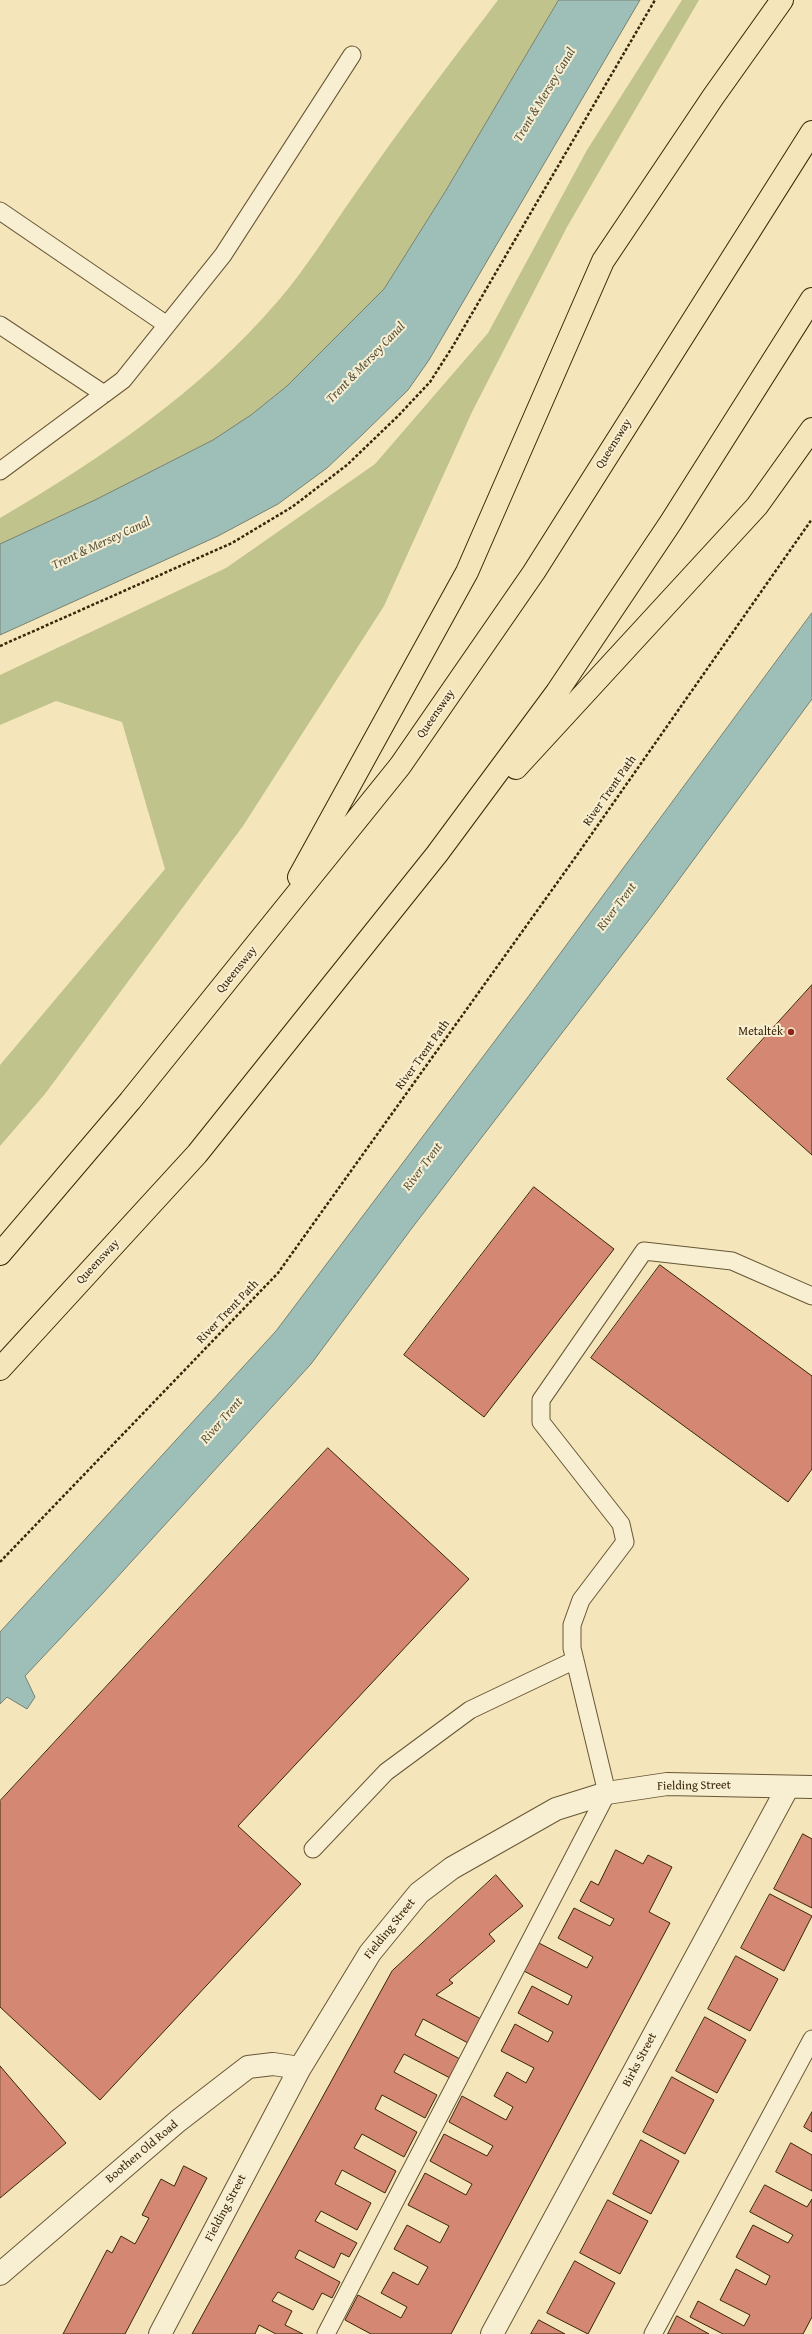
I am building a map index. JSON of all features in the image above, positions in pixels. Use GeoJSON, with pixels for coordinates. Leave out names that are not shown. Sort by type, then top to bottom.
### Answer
{"type":"FeatureCollection","features":[{"type":"Feature","properties":{"kind":"highway"},"geometry":{"type":"LineString","coordinates":[[269,931],[467,572],[603,261],[713,97],[782,0]]}},
{"type":"Feature","properties":{"kind":"highway","name":"Queensway"},"geometry":{"type":"LineString","coordinates":[[0,1254],[130,1101],[269,931],[400,766],[529,578],[812,132]]}},
{"type":"Feature","properties":{"kind":"highway","name":"Queensway"},"geometry":{"type":"LineString","coordinates":[[0,1369],[197,1154],[437,854],[561,686],[670,522],[812,299]]}},
{"type":"Feature","properties":{"kind":"highway"},"geometry":{"type":"LineString","coordinates":[[437,854],[757,506],[812,429]]}},
{"type":"Feature","properties":{"kind":"street","name":"Fielding Street"},"geometry":{"type":"LineString","coordinates":[[160,2334],[300,2068],[370,1953],[419,1893],[452,1868],[556,1809],[607,1793],[667,1784],[812,1787]]}},
{"type":"Feature","properties":{"kind":"street","name":"Birks Street"},"geometry":{"type":"LineString","coordinates":[[492,2334],[788,1786]]}},
{"type":"Feature","properties":{"kind":"street","name":"Boothen Old Road"},"geometry":{"type":"LineString","coordinates":[[0,2274],[178,2121],[248,2067],[273,2064],[300,2068]]}},
{"type":"Feature","properties":{"kind":"lane"},"geometry":{"type":"LineString","coordinates":[[0,471],[123,380],[223,255],[352,55]]}},
{"type":"Feature","properties":{"kind":"lane"},"geometry":{"type":"LineString","coordinates":[[0,211],[167,325]]}},
{"type":"Feature","properties":{"kind":"lane"},"geometry":{"type":"LineString","coordinates":[[0,324],[104,394]]}},
{"type":"Feature","properties":{"kind":"lane"},"geometry":{"type":"LineString","coordinates":[[326,2334],[607,1793],[575,1660],[572,1625],[581,1600],[625,1542],[621,1524],[541,1422],[541,1400],[644,1251],[732,1260],[812,1296]]}},
{"type":"Feature","properties":{"kind":"lane"},"geometry":{"type":"LineString","coordinates":[[312,1850],[386,1772],[464,1715],[575,1660]]}},
{"type":"Feature","properties":{"kind":"lane"},"geometry":{"type":"LineString","coordinates":[[653,2334],[812,2039]]}},
{"type":"Feature","properties":{"kind":"path"},"geometry":{"type":"LineString","coordinates":[[0,646],[232,543],[292,507],[329,479],[347,465],[398,416],[430,382],[453,346],[655,0]]}},
{"type":"Feature","properties":{"kind":"path","name":"River Trent Path"},"geometry":{"type":"LineString","coordinates":[[0,1562],[278,1273],[577,855],[812,518]]}},
{"type":"Feature","properties":{"kind":"green space"},"geometry":{"type":"Polygon","coordinates":[[[498,0],[559,0],[445,192],[384,289],[287,386],[251,415],[213,440],[95,500],[0,544],[0,518],[76,471],[148,421],[183,393],[248,334],[299,275],[391,143],[498,0]]]}},
{"type":"Feature","properties":{"kind":"green space"},"geometry":{"type":"Polygon","coordinates":[[[682,0],[699,0],[567,227],[472,412],[384,606],[243,826],[45,1094],[0,1146],[0,1065],[165,869],[122,722],[56,701],[0,725],[0,675],[226,568],[375,464],[488,333],[587,150],[682,0]]]}},
{"type":"Feature","properties":{"kind":"water","name":"Trent & Mersey Canal"},"geometry":{"type":"Polygon","coordinates":[[[559,0],[640,0],[429,360],[408,390],[327,468],[278,504],[218,536],[0,635],[0,544],[95,500],[213,440],[251,415],[287,386],[384,289],[445,192],[559,0]]]}},
{"type":"Feature","properties":{"kind":"water","name":"River Trent"},"geometry":{"type":"Polygon","coordinates":[[[812,613],[812,699],[655,912],[412,1228],[311,1364],[102,1594],[25,1676],[35,1697],[27,1709],[7,1697],[0,1704],[0,1632],[276,1331],[528,997],[812,613]]]}},
{"type":"Feature","properties":{"kind":"building","name":"Metaltek"},"geometry":{"type":"Polygon","coordinates":[[[812,985],[812,1155],[727,1079],[812,985]]]}},
{"type":"Feature","properties":{"kind":"building"},"geometry":{"type":"Polygon","coordinates":[[[534,1187],[614,1249],[484,1417],[404,1355],[534,1187]]]}},
{"type":"Feature","properties":{"kind":"building"},"geometry":{"type":"Polygon","coordinates":[[[660,1265],[812,1376],[812,1469],[788,1502],[591,1358],[660,1265]]]}},
{"type":"Feature","properties":{"kind":"building"},"geometry":{"type":"Polygon","coordinates":[[[328,1448],[469,1579],[238,1826],[301,1884],[100,2100],[0,2007],[0,1801],[328,1448]]]}},
{"type":"Feature","properties":{"kind":"building"},"geometry":{"type":"Polygon","coordinates":[[[803,1834],[812,1839],[812,1908],[774,1889],[803,1834]]]}},
{"type":"Feature","properties":{"kind":"building"},"geometry":{"type":"Polygon","coordinates":[[[616,1850],[643,1864],[648,1855],[672,1867],[649,1912],[670,1923],[451,2334],[371,2334],[345,2320],[358,2295],[401,2318],[407,2307],[381,2293],[393,2272],[418,2285],[428,2267],[394,2249],[407,2225],[440,2243],[449,2226],[408,2205],[425,2173],[466,2195],[472,2184],[430,2161],[444,2134],[487,2156],[493,2146],[449,2122],[462,2096],[506,2120],[513,2107],[494,2096],[507,2072],[526,2083],[534,2068],[501,2051],[515,2024],[548,2042],[553,2032],[518,2013],[532,1986],[568,2005],[572,1996],[522,1970],[537,1942],[587,1968],[593,1957],[558,1938],[574,1908],[610,1926],[614,1919],[580,1901],[591,1881],[598,1885],[616,1850]]]}},
{"type":"Feature","properties":{"kind":"building"},"geometry":{"type":"Polygon","coordinates":[[[496,1875],[523,1906],[489,1934],[495,1941],[449,1980],[453,1983],[436,1995],[481,2019],[468,2043],[423,2019],[415,2035],[460,2059],[450,2078],[404,2054],[394,2072],[437,2095],[425,2118],[382,2095],[375,2109],[417,2132],[404,2157],[362,2134],[354,2148],[396,2171],[385,2193],[342,2170],[335,2184],[371,2203],[357,2230],[321,2211],[315,2221],[357,2243],[349,2257],[341,2253],[334,2268],[299,2250],[295,2258],[340,2282],[332,2298],[322,2293],[313,2310],[278,2292],[272,2301],[292,2311],[285,2325],[303,2334],[276,2334],[259,2325],[255,2334],[192,2334],[392,1971],[496,1875]]]}},
{"type":"Feature","properties":{"kind":"building"},"geometry":{"type":"Polygon","coordinates":[[[770,1894],[812,1916],[784,1971],[741,1948],[770,1894]]]}},
{"type":"Feature","properties":{"kind":"building"},"geometry":{"type":"Polygon","coordinates":[[[736,1956],[778,1979],[750,2031],[708,2009],[736,1956]]]}},
{"type":"Feature","properties":{"kind":"building"},"geometry":{"type":"Polygon","coordinates":[[[705,2017],[746,2040],[717,2093],[676,2071],[705,2017]]]}},
{"type":"Feature","properties":{"kind":"building"},"geometry":{"type":"Polygon","coordinates":[[[0,2066],[66,2143],[0,2198],[0,2066]]]}},
{"type":"Feature","properties":{"kind":"building"},"geometry":{"type":"Polygon","coordinates":[[[672,2077],[714,2100],[685,2154],[643,2132],[672,2077]]]}},
{"type":"Feature","properties":{"kind":"building"},"geometry":{"type":"Polygon","coordinates":[[[812,2112],[812,2132],[804,2127],[812,2112]]]}},
{"type":"Feature","properties":{"kind":"building"},"geometry":{"type":"Polygon","coordinates":[[[641,2140],[679,2161],[651,2214],[613,2194],[641,2140]]]}},
{"type":"Feature","properties":{"kind":"building"},"geometry":{"type":"Polygon","coordinates":[[[791,2143],[812,2155],[812,2191],[776,2172],[791,2143]]]}},
{"type":"Feature","properties":{"kind":"building"},"geometry":{"type":"Polygon","coordinates":[[[184,2166],[207,2178],[125,2334],[63,2334],[107,2250],[112,2253],[121,2236],[135,2244],[149,2218],[142,2215],[161,2179],[174,2186],[184,2166]]]}},
{"type":"Feature","properties":{"kind":"building"},"geometry":{"type":"Polygon","coordinates":[[[765,2185],[807,2207],[812,2199],[812,2317],[803,2334],[723,2334],[690,2317],[698,2301],[744,2326],[750,2315],[720,2300],[736,2269],[766,2285],[770,2276],[736,2257],[753,2225],[788,2243],[793,2235],[750,2212],[765,2185]]]}},
{"type":"Feature","properties":{"kind":"building"},"geometry":{"type":"Polygon","coordinates":[[[608,2200],[648,2221],[620,2274],[580,2253],[608,2200]]]}},
{"type":"Feature","properties":{"kind":"building"},"geometry":{"type":"Polygon","coordinates":[[[575,2261],[615,2283],[588,2334],[547,2313],[575,2261]]]}},
{"type":"Feature","properties":{"kind":"building"},"geometry":{"type":"Polygon","coordinates":[[[677,2316],[709,2334],[668,2334],[677,2316]]]}},
{"type":"Feature","properties":{"kind":"building"},"geometry":{"type":"Polygon","coordinates":[[[539,2320],[565,2334],[531,2334],[539,2320]]]}},
{"type":"Feature","properties":{"kind":"place","name":"Metaltek"},"geometry":{"type":"Point","coordinates":[791,1032]}}]}
